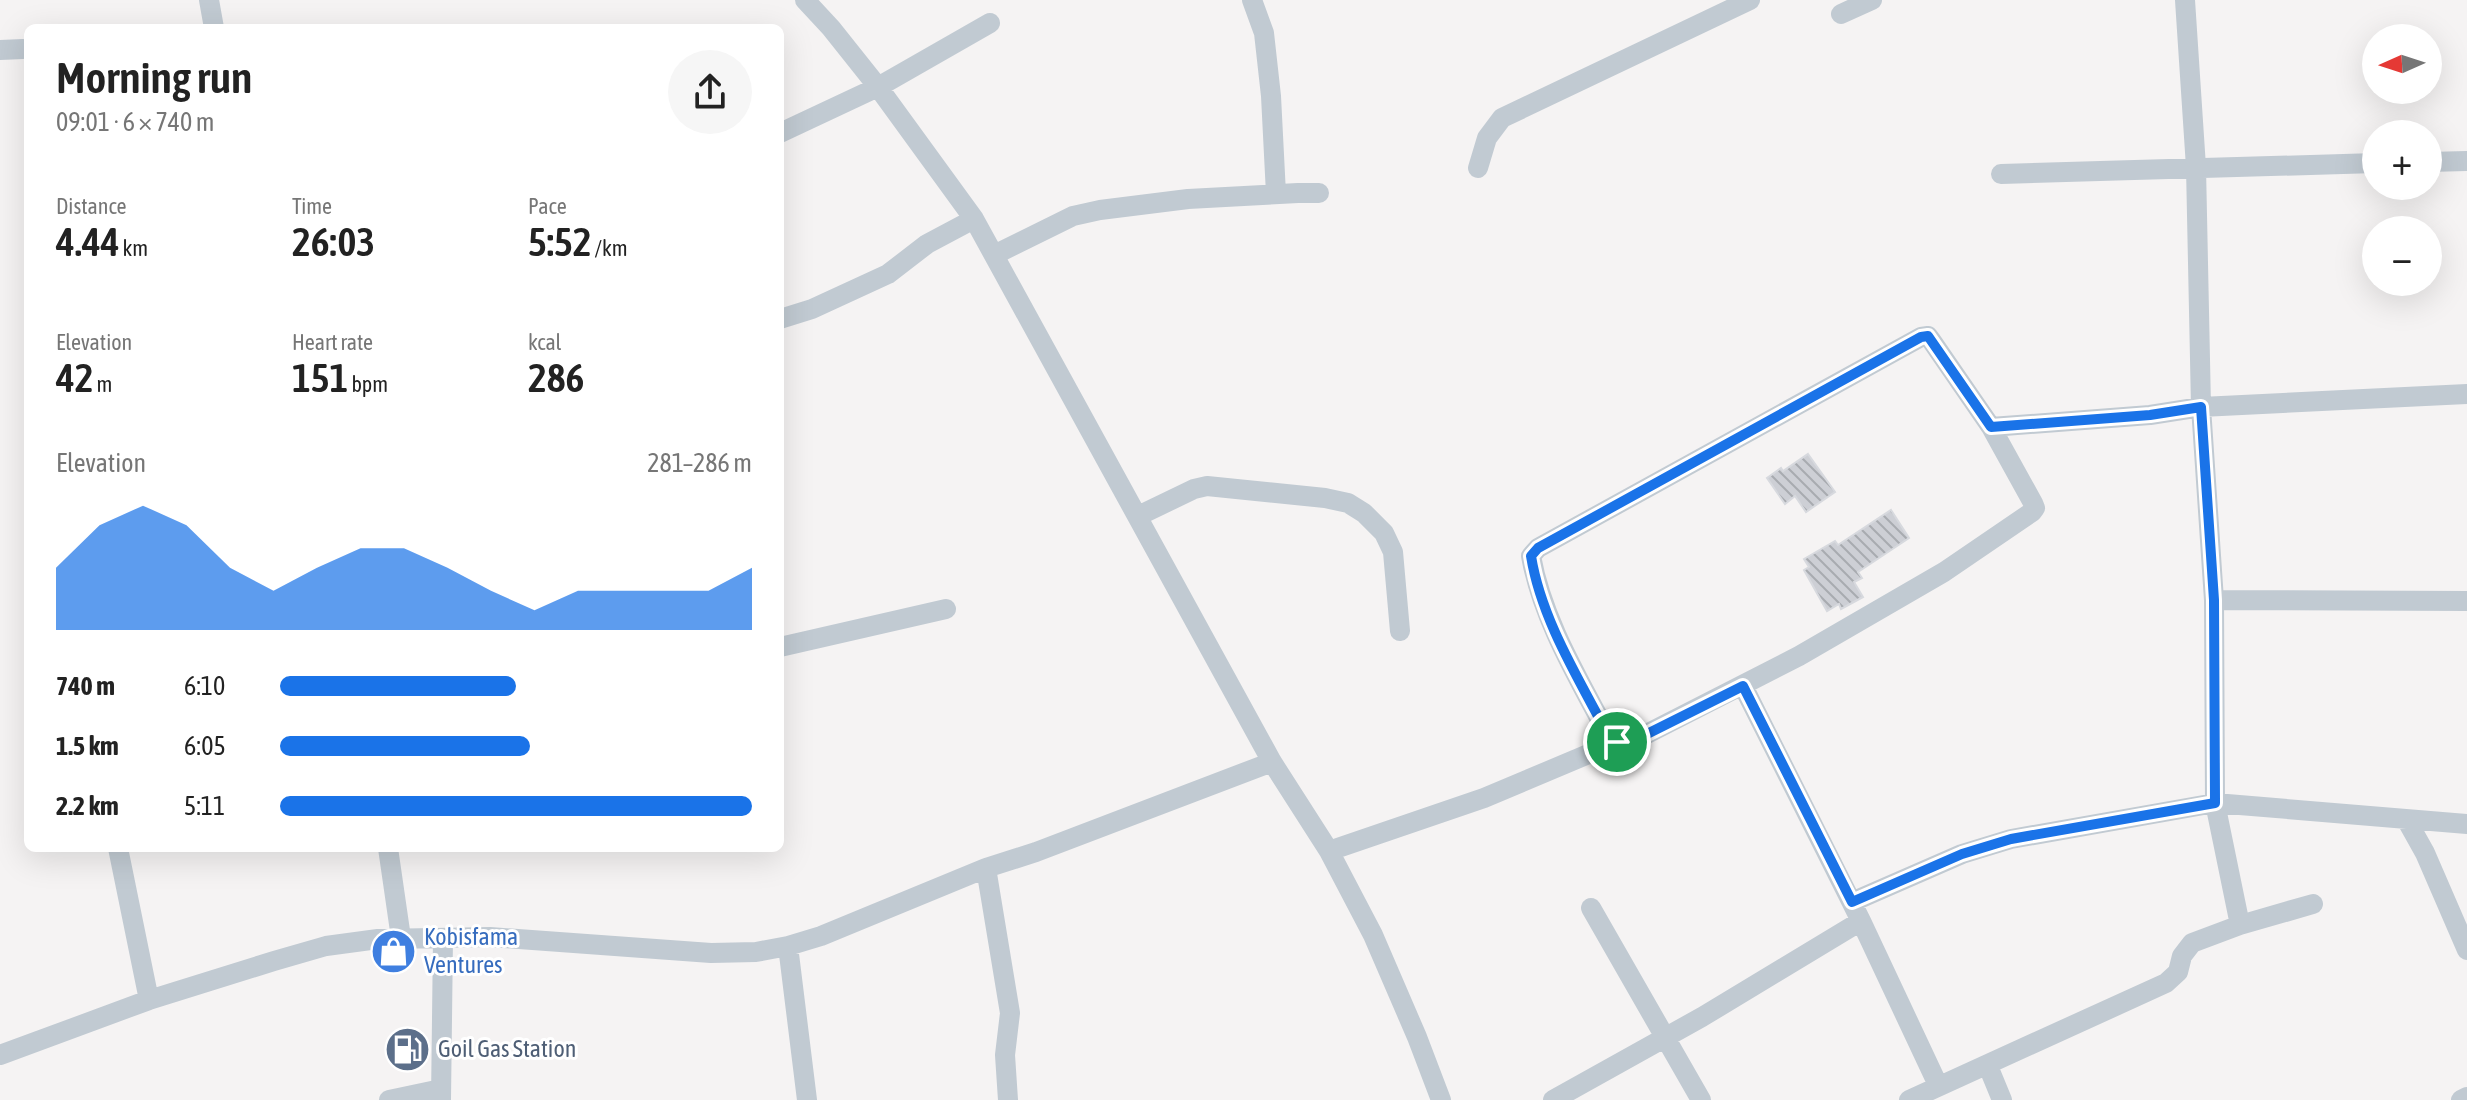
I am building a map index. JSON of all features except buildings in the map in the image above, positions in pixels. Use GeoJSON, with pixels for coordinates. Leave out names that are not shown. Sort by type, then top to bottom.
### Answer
{"type":"FeatureCollection","features":[{"type":"Feature","properties":{"kind":"street"},"geometry":{"type":"LineString","coordinates":[[209,0],[213,24]]}},
{"type":"Feature","properties":{"kind":"street"},"geometry":{"type":"LineString","coordinates":[[805,0],[878,87],[974,219],[1272,762],[1329,851],[1373,935],[1441,1100]]}},
{"type":"Feature","properties":{"kind":"street"},"geometry":{"type":"LineString","coordinates":[[1252,0],[1264,33],[1276,194]]}},
{"type":"Feature","properties":{"kind":"street"},"geometry":{"type":"LineString","coordinates":[[1478,168],[1487,138],[1502,118],[1750,0]]}},
{"type":"Feature","properties":{"kind":"street"},"geometry":{"type":"LineString","coordinates":[[1841,14],[1872,0]]}},
{"type":"Feature","properties":{"kind":"street"},"geometry":{"type":"LineString","coordinates":[[2185,0],[2196,167],[2201,407],[2214,600],[2215,803],[2240,925]]}},
{"type":"Feature","properties":{"kind":"street"},"geometry":{"type":"LineString","coordinates":[[784,131],[878,87],[990,23]]}},
{"type":"Feature","properties":{"kind":"street"},"geometry":{"type":"LineString","coordinates":[[0,50],[23,49]]}},
{"type":"Feature","properties":{"kind":"street"},"geometry":{"type":"LineString","coordinates":[[2442,162],[2467,161]]}},
{"type":"Feature","properties":{"kind":"street"},"geometry":{"type":"LineString","coordinates":[[2001,174],[2362,163]]}},
{"type":"Feature","properties":{"kind":"street"},"geometry":{"type":"LineString","coordinates":[[994,255],[1073,216],[1100,210],[1188,199],[1319,193]]}},
{"type":"Feature","properties":{"kind":"street"},"geometry":{"type":"LineString","coordinates":[[784,318],[812,309],[888,274],[927,244],[974,219]]}},
{"type":"Feature","properties":{"kind":"street"},"geometry":{"type":"LineString","coordinates":[[1329,851],[1484,798],[1617,742],[1631,742],[1743,686],[1944,572],[2032,512],[2035,508],[2033,503],[1991,427],[1928,336],[1921,337],[1538,548],[1531,556],[1557,636],[1606,731],[1617,742]]}},
{"type":"Feature","properties":{"kind":"street"},"geometry":{"type":"LineString","coordinates":[[1991,427],[2150,415],[2201,407],[2467,394]]}},
{"type":"Feature","properties":{"kind":"street"},"geometry":{"type":"LineString","coordinates":[[1138,516],[1194,489],[1207,486],[1348,503],[1364,513],[1384,533],[1393,552],[1400,631]]}},
{"type":"Feature","properties":{"kind":"street"},"geometry":{"type":"LineString","coordinates":[[2214,600],[2467,601]]}},
{"type":"Feature","properties":{"kind":"street"},"geometry":{"type":"LineString","coordinates":[[784,646],[946,609]]}},
{"type":"Feature","properties":{"kind":"street"},"geometry":{"type":"LineString","coordinates":[[1743,686],[1857,912],[1938,1085]]}},
{"type":"Feature","properties":{"kind":"street"},"geometry":{"type":"LineString","coordinates":[[0,1055],[149,1000],[326,946],[378,939],[490,937],[711,953],[756,952],[788,946],[821,936],[986,868],[1272,762]]}},
{"type":"Feature","properties":{"kind":"street"},"geometry":{"type":"LineString","coordinates":[[1553,1100],[1666,1038],[1857,912],[1962,854],[2011,839],[2215,803],[2467,824]]}},
{"type":"Feature","properties":{"kind":"street"},"geometry":{"type":"LineString","coordinates":[[2406,819],[2425,853],[2467,950]]}},
{"type":"Feature","properties":{"kind":"street"},"geometry":{"type":"LineString","coordinates":[[119,852],[149,1000]]}},
{"type":"Feature","properties":{"kind":"street"},"geometry":{"type":"LineString","coordinates":[[389,852],[401,938]]}},
{"type":"Feature","properties":{"kind":"street"},"geometry":{"type":"LineString","coordinates":[[986,868],[1010,1013],[1005,1055],[1008,1100]]}},
{"type":"Feature","properties":{"kind":"street"},"geometry":{"type":"LineString","coordinates":[[1909,1100],[2166,983],[2178,972],[2182,956],[2192,943],[2240,925],[2313,904]]}},
{"type":"Feature","properties":{"kind":"street"},"geometry":{"type":"LineString","coordinates":[[1591,908],[1701,1100]]}},
{"type":"Feature","properties":{"kind":"street"},"geometry":{"type":"LineString","coordinates":[[389,1100],[441,1094],[443,938]]}},
{"type":"Feature","properties":{"kind":"street"},"geometry":{"type":"LineString","coordinates":[[788,946],[807,1100]]}},
{"type":"Feature","properties":{"kind":"street"},"geometry":{"type":"LineString","coordinates":[[1988,1066],[2002,1100]]}},
{"type":"Feature","properties":{"kind":"street"},"geometry":{"type":"LineString","coordinates":[[2461,1100],[2467,1097]]}},
{"type":"Feature","properties":{"kind":"place","name":"Kobisfama Ventures"},"geometry":{"type":"Point","coordinates":[393,951]}},
{"type":"Feature","properties":{"kind":"place","name":"Goil Gas Station"},"geometry":{"type":"Point","coordinates":[407,1049]}},
{"type":"Feature","properties":{"kind":"route"},"geometry":{"type":"LineString","coordinates":[[1928,336],[1991,427],[2150,415],[2201,407],[2214,600],[2215,803],[2011,839],[1962,854],[1852,902],[1743,686],[1631,742],[1617,742],[1606,731],[1557,636],[1533,569],[1531,556],[1538,548],[1921,337],[1928,336]]}}]}
